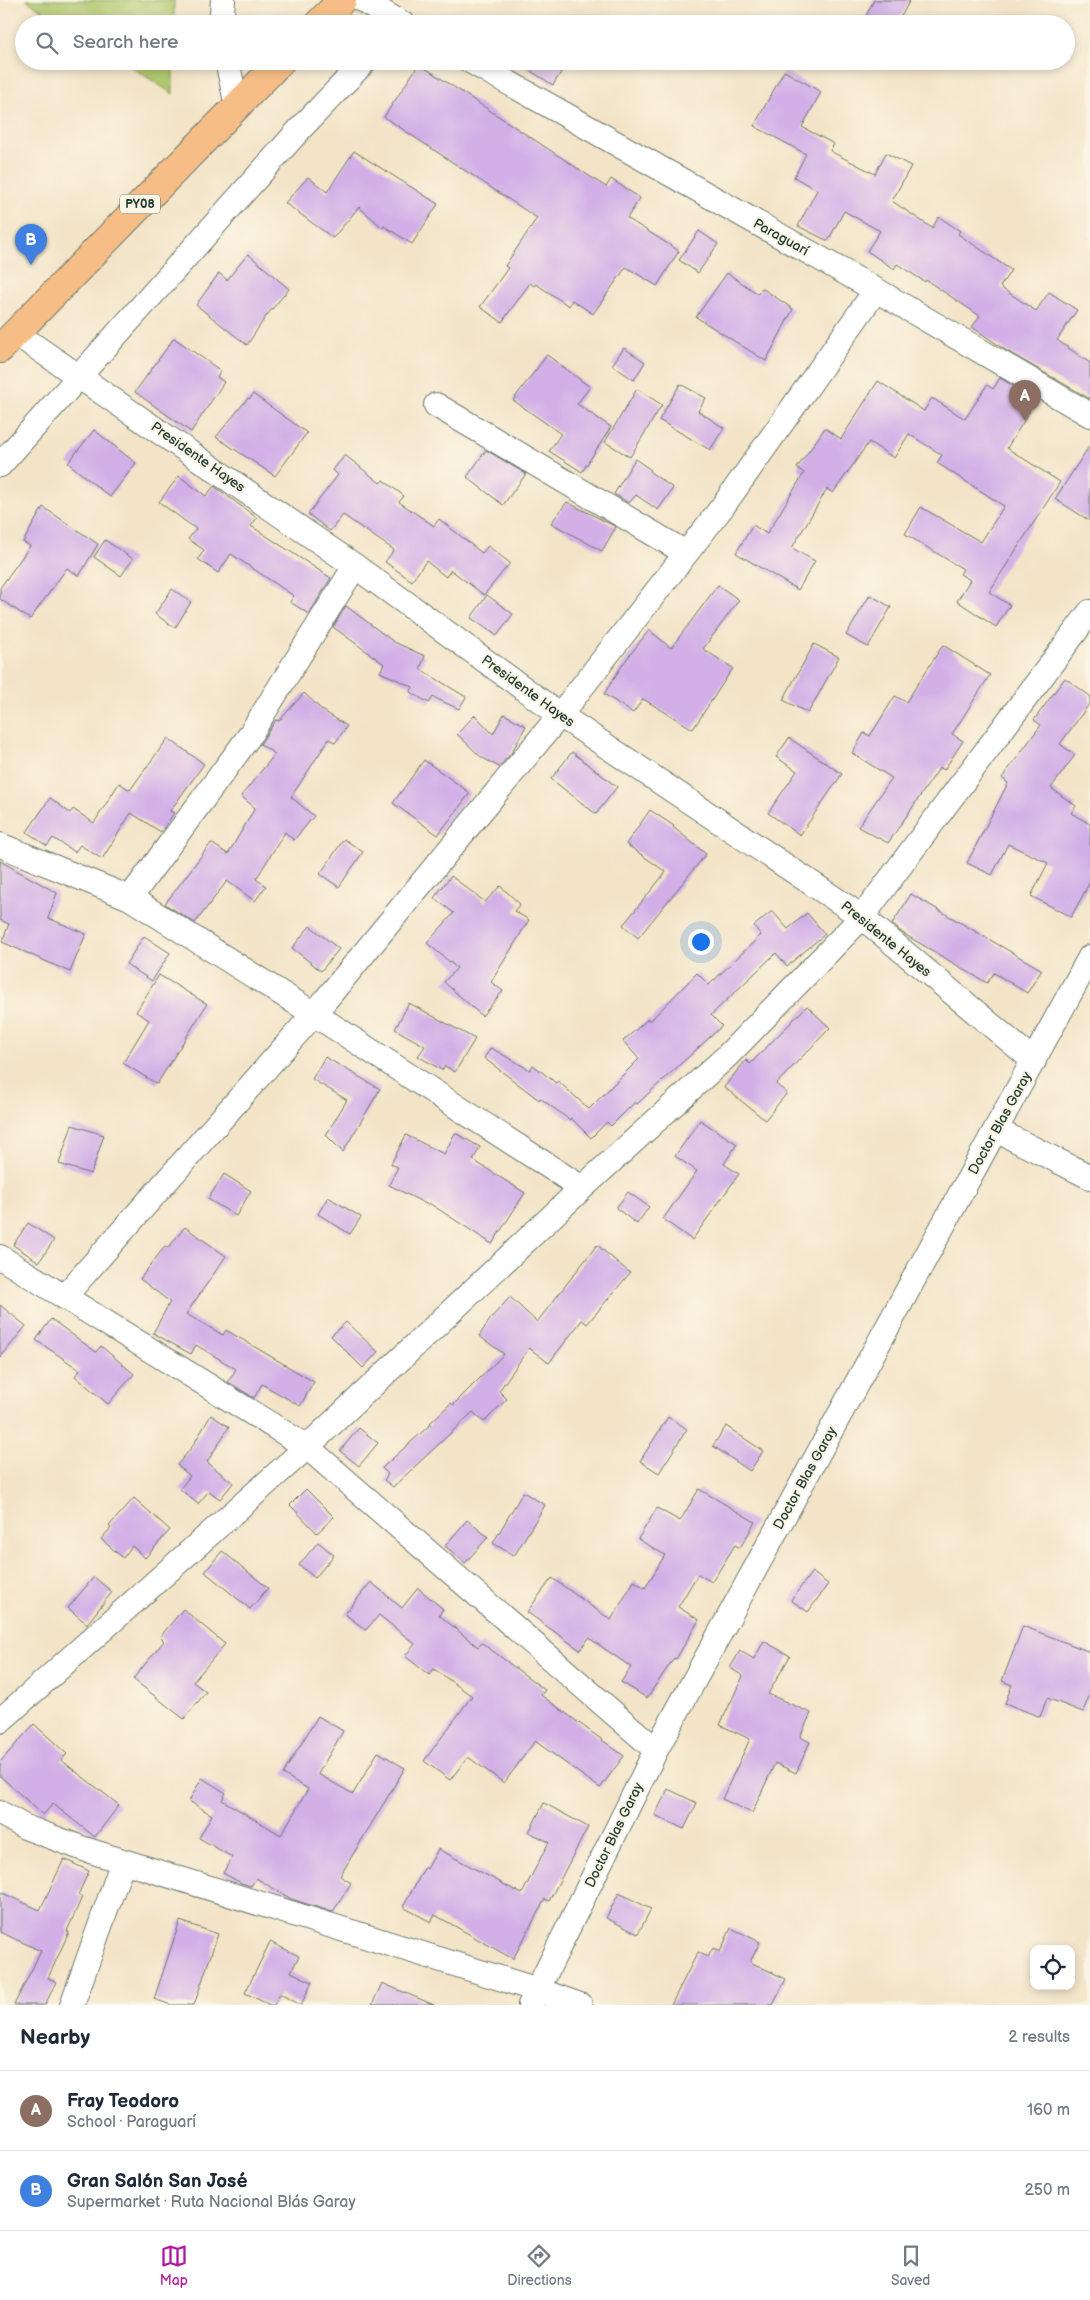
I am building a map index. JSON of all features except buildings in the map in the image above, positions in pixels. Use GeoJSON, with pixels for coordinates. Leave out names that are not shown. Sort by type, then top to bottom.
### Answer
{"type":"FeatureCollection","features":[{"type":"Feature","properties":{"kind":"highway"},"geometry":{"type":"LineString","coordinates":[[327,15],[342,0]]}},
{"type":"Feature","properties":{"kind":"highway","name":"PY08"},"geometry":{"type":"LineString","coordinates":[[7,340],[272,70]]}},
{"type":"Feature","properties":{"kind":"street"},"geometry":{"type":"LineString","coordinates":[[222,15],[223,0]]}},
{"type":"Feature","properties":{"kind":"street"},"geometry":{"type":"LineString","coordinates":[[362,0],[388,15]]}},
{"type":"Feature","properties":{"kind":"street"},"geometry":{"type":"LineString","coordinates":[[229,70],[236,106]]}},
{"type":"Feature","properties":{"kind":"street"},"geometry":{"type":"LineString","coordinates":[[0,464],[294,136],[356,70]]}},
{"type":"Feature","properties":{"kind":"street","name":"Paraguarí"},"geometry":{"type":"LineString","coordinates":[[486,70],[876,290],[1090,415]]}},
{"type":"Feature","properties":{"kind":"street"},"geometry":{"type":"LineString","coordinates":[[64,1297],[314,1014],[560,715],[723,506],[876,290]]}},
{"type":"Feature","properties":{"kind":"street","name":"Presidente Hayes"},"geometry":{"type":"LineString","coordinates":[[7,340],[79,376],[355,566],[560,715],[862,917],[1034,1061]]}},
{"type":"Feature","properties":{"kind":"street"},"geometry":{"type":"LineString","coordinates":[[436,405],[686,553]]}},
{"type":"Feature","properties":{"kind":"street"},"geometry":{"type":"LineString","coordinates":[[130,898],[248,738],[355,566]]}},
{"type":"Feature","properties":{"kind":"street"},"geometry":{"type":"LineString","coordinates":[[0,1721],[307,1447],[582,1188],[727,1056],[862,917],[1090,612]]}},
{"type":"Feature","properties":{"kind":"street"},"geometry":{"type":"LineString","coordinates":[[0,845],[130,898],[314,1014],[582,1188]]}},
{"type":"Feature","properties":{"kind":"street","name":"Doctor Blas Garay"},"geometry":{"type":"LineString","coordinates":[[534,1997],[656,1750],[1090,957]]}},
{"type":"Feature","properties":{"kind":"street"},"geometry":{"type":"LineString","coordinates":[[996,1130],[1090,1177]]}},
{"type":"Feature","properties":{"kind":"street"},"geometry":{"type":"LineString","coordinates":[[0,1257],[307,1447],[656,1750]]}},
{"type":"Feature","properties":{"kind":"street"},"geometry":{"type":"LineString","coordinates":[[0,1813],[25,1827],[122,1861],[534,1997],[580,2005]]}},
{"type":"Feature","properties":{"kind":"street"},"geometry":{"type":"LineString","coordinates":[[72,2005],[122,1861]]}},
{"type":"Feature","properties":{"kind":"green space"},"geometry":{"type":"Polygon","coordinates":[[[26,0],[174,0],[174,15],[50,15],[26,0]]]}},
{"type":"Feature","properties":{"kind":"green space"},"geometry":{"type":"Polygon","coordinates":[[[136,70],[173,70],[173,94],[136,70]]]}},
{"type":"Feature","properties":{"kind":"place","name":"Gran Salón San José"},"geometry":{"type":"Point","coordinates":[31,265]}},
{"type":"Feature","properties":{"kind":"place","name":"Fray Teodoro"},"geometry":{"type":"Point","coordinates":[1025,421]}}]}
